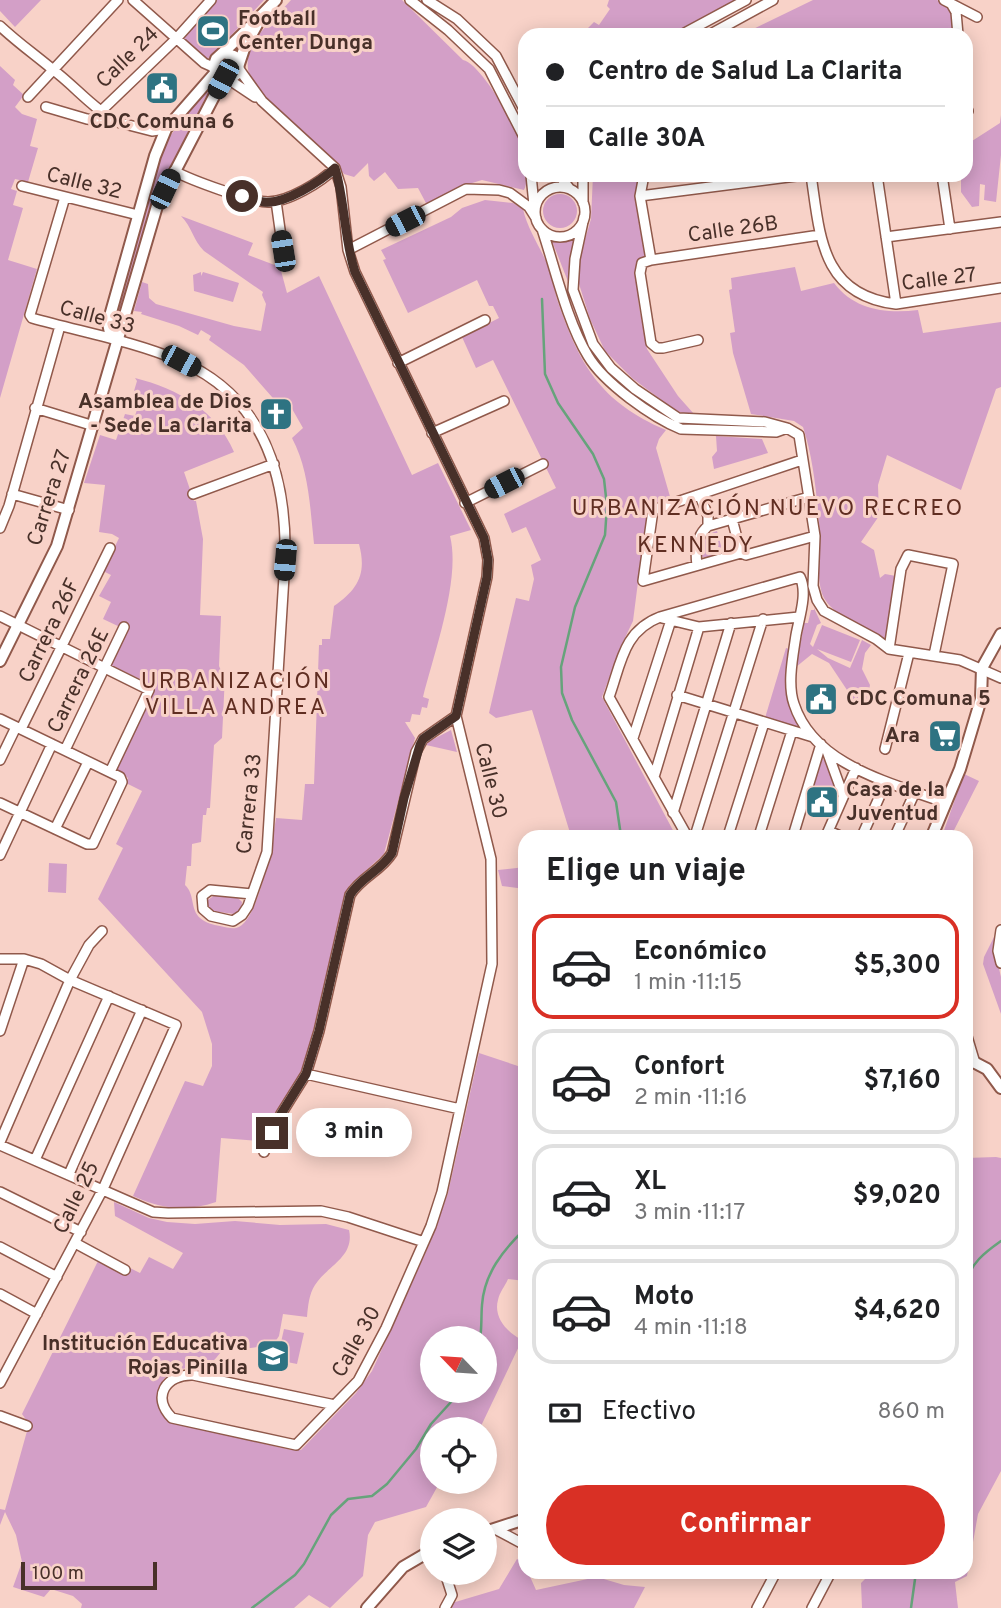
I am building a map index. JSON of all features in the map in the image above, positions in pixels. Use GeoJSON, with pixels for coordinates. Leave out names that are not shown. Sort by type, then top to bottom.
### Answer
{"type":"FeatureCollection","features":[{"type":"Feature","properties":{"kind":"street"},"geometry":{"type":"LineString","coordinates":[[28,97],[118,0]]}},
{"type":"Feature","properties":{"kind":"street"},"geometry":{"type":"LineString","coordinates":[[133,0],[204,63],[262,101],[335,168],[321,181],[276,201],[265,203],[174,171]]}},
{"type":"Feature","properties":{"kind":"street","name":"Calle 24"},"geometry":{"type":"LineString","coordinates":[[100,112],[176,39],[211,0]]}},
{"type":"Feature","properties":{"kind":"street"},"geometry":{"type":"LineString","coordinates":[[410,0],[449,30],[489,69],[518,125]]}},
{"type":"Feature","properties":{"kind":"street"},"geometry":{"type":"LineString","coordinates":[[426,0],[457,19],[496,56],[518,98]]}},
{"type":"Feature","properties":{"kind":"street"},"geometry":{"type":"LineString","coordinates":[[694,28],[746,0]]}},
{"type":"Feature","properties":{"kind":"street"},"geometry":{"type":"LineString","coordinates":[[722,28],[773,0]]}},
{"type":"Feature","properties":{"kind":"street"},"geometry":{"type":"LineString","coordinates":[[948,2],[977,17]]}},
{"type":"Feature","properties":{"kind":"street"},"geometry":{"type":"LineString","coordinates":[[948,2],[956,12],[957,28]]}},
{"type":"Feature","properties":{"kind":"street"},"geometry":{"type":"LineString","coordinates":[[220,75],[216,59],[273,4]]}},
{"type":"Feature","properties":{"kind":"street"},"geometry":{"type":"LineString","coordinates":[[220,75],[233,77],[253,29],[273,4]]}},
{"type":"Feature","properties":{"kind":"street"},"geometry":{"type":"LineString","coordinates":[[0,26],[17,44],[53,69],[100,112],[117,122]]}},
{"type":"Feature","properties":{"kind":"street"},"geometry":{"type":"LineString","coordinates":[[224,53],[234,56],[262,101]]}},
{"type":"Feature","properties":{"kind":"street"},"geometry":{"type":"LineString","coordinates":[[119,341],[110,333],[108,323],[155,156],[166,130],[220,75]]}},
{"type":"Feature","properties":{"kind":"street","name":"Carrera 27"},"geometry":{"type":"LineString","coordinates":[[0,661],[57,546],[157,206],[220,75]]}},
{"type":"Feature","properties":{"kind":"street"},"geometry":{"type":"LineString","coordinates":[[46,107],[152,131],[166,130]]}},
{"type":"Feature","properties":{"kind":"street","name":"Calle 30"},"geometry":{"type":"LineString","coordinates":[[334,1405],[184,1374],[169,1381],[162,1396],[163,1405],[172,1418],[296,1445],[348,1394],[366,1368],[424,1242],[442,1192],[492,964],[491,859],[456,716],[487,577],[488,560],[484,538],[355,272],[348,250],[341,187],[335,168]]}},
{"type":"Feature","properties":{"kind":"street"},"geometry":{"type":"LineString","coordinates":[[535,214],[538,200],[544,192],[561,182]]}},
{"type":"Feature","properties":{"kind":"street"},"geometry":{"type":"LineString","coordinates":[[564,182],[578,195],[583,205]]}},
{"type":"Feature","properties":{"kind":"street"},"geometry":{"type":"LineString","coordinates":[[583,182],[584,217],[575,259],[573,290],[593,344],[611,368],[635,389],[678,418],[765,422],[787,428],[799,435],[815,536],[813,586],[824,611],[889,649],[960,660],[1001,678]]}},
{"type":"Feature","properties":{"kind":"street"},"geometry":{"type":"LineString","coordinates":[[643,182],[640,196],[650,260],[642,263],[640,273],[652,343],[657,348],[663,348],[698,340]]}},
{"type":"Feature","properties":{"kind":"street"},"geometry":{"type":"LineString","coordinates":[[640,196],[749,182]]}},
{"type":"Feature","properties":{"kind":"street"},"geometry":{"type":"LineString","coordinates":[[812,182],[820,235]]}},
{"type":"Feature","properties":{"kind":"street"},"geometry":{"type":"LineString","coordinates":[[878,182],[896,304]]}},
{"type":"Feature","properties":{"kind":"street"},"geometry":{"type":"LineString","coordinates":[[943,182],[950,229]]}},
{"type":"Feature","properties":{"kind":"street","name":"Calle 32"},"geometry":{"type":"LineString","coordinates":[[22,186],[138,215]]}},
{"type":"Feature","properties":{"kind":"street"},"geometry":{"type":"LineString","coordinates":[[510,193],[531,187],[544,192]]}},
{"type":"Feature","properties":{"kind":"street"},"geometry":{"type":"LineString","coordinates":[[531,187],[535,214]]}},
{"type":"Feature","properties":{"kind":"street"},"geometry":{"type":"LineString","coordinates":[[348,250],[467,189],[510,193],[535,214],[577,332],[589,358],[607,379],[667,423],[681,429],[776,432],[787,428]]}},
{"type":"Feature","properties":{"kind":"street","name":"Calle 33"},"geometry":{"type":"LineString","coordinates":[[65,197],[30,315],[32,318],[181,361],[220,386],[239,403],[268,448],[274,464]]}},
{"type":"Feature","properties":{"kind":"street"},"geometry":{"type":"LineString","coordinates":[[276,201],[283,251]]}},
{"type":"Feature","properties":{"kind":"street"},"geometry":{"type":"LineString","coordinates":[[542,229],[554,236],[566,235],[578,229],[584,217]]}},
{"type":"Feature","properties":{"kind":"street"},"geometry":{"type":"LineString","coordinates":[[886,237],[1001,222]]}},
{"type":"Feature","properties":{"kind":"street","name":"Calle 26B"},"geometry":{"type":"LineString","coordinates":[[650,260],[820,235]]}},
{"type":"Feature","properties":{"kind":"street","name":"Calle 27"},"geometry":{"type":"LineString","coordinates":[[820,235],[833,270],[844,283],[869,298],[896,304],[1001,288]]}},
{"type":"Feature","properties":{"kind":"street"},"geometry":{"type":"LineString","coordinates":[[398,363],[485,320]]}},
{"type":"Feature","properties":{"kind":"street"},"geometry":{"type":"LineString","coordinates":[[0,528],[60,326]]}},
{"type":"Feature","properties":{"kind":"street"},"geometry":{"type":"LineString","coordinates":[[432,433],[504,401]]}},
{"type":"Feature","properties":{"kind":"street"},"geometry":{"type":"LineString","coordinates":[[35,408],[94,426]]}},
{"type":"Feature","properties":{"kind":"street"},"geometry":{"type":"LineString","coordinates":[[802,460],[653,510],[643,581],[741,553],[746,555],[815,536]]}},
{"type":"Feature","properties":{"kind":"street"},"geometry":{"type":"LineString","coordinates":[[193,494],[274,464]]}},
{"type":"Feature","properties":{"kind":"street","name":"Carrera 33"},"geometry":{"type":"LineString","coordinates":[[252,894],[210,890],[202,896],[203,909],[211,916],[233,921],[242,915],[252,894],[267,852],[285,560],[284,503],[274,464]]}},
{"type":"Feature","properties":{"kind":"street"},"geometry":{"type":"LineString","coordinates":[[465,503],[543,464]]}},
{"type":"Feature","properties":{"kind":"street"},"geometry":{"type":"LineString","coordinates":[[12,494],[69,510]]}},
{"type":"Feature","properties":{"kind":"street"},"geometry":{"type":"LineString","coordinates":[[700,496],[708,516],[708,527]]}},
{"type":"Feature","properties":{"kind":"street"},"geometry":{"type":"LineString","coordinates":[[697,565],[695,550],[703,530],[809,497]]}},
{"type":"Feature","properties":{"kind":"street"},"geometry":{"type":"LineString","coordinates":[[732,519],[741,553]]}},
{"type":"Feature","properties":{"kind":"street","name":"Carrera 26F"},"geometry":{"type":"LineString","coordinates":[[19,728],[110,548]]}},
{"type":"Feature","properties":{"kind":"street"},"geometry":{"type":"LineString","coordinates":[[889,649],[901,569],[908,555],[953,564],[934,655]]}},
{"type":"Feature","properties":{"kind":"street"},"geometry":{"type":"LineString","coordinates":[[683,830],[609,697],[629,639],[647,622],[660,617],[800,578],[803,582],[803,600],[791,670],[793,703],[805,726],[821,744],[843,795]]}},
{"type":"Feature","properties":{"kind":"street"},"geometry":{"type":"LineString","coordinates":[[803,600],[813,586]]}},
{"type":"Feature","properties":{"kind":"street"},"geometry":{"type":"LineString","coordinates":[[0,616],[149,690],[110,772]]}},
{"type":"Feature","properties":{"kind":"street"},"geometry":{"type":"LineString","coordinates":[[660,617],[699,626],[799,617]]}},
{"type":"Feature","properties":{"kind":"street"},"geometry":{"type":"LineString","coordinates":[[697,830],[763,619]]}},
{"type":"Feature","properties":{"kind":"street"},"geometry":{"type":"LineString","coordinates":[[633,738],[671,620]]}},
{"type":"Feature","properties":{"kind":"street"},"geometry":{"type":"LineString","coordinates":[[673,813],[731,623]]}},
{"type":"Feature","properties":{"kind":"street"},"geometry":{"type":"LineString","coordinates":[[654,777],[699,626]]}},
{"type":"Feature","properties":{"kind":"street","name":"Carrera 26E"},"geometry":{"type":"LineString","coordinates":[[65,750],[124,627]]}},
{"type":"Feature","properties":{"kind":"street"},"geometry":{"type":"LineString","coordinates":[[935,830],[962,761],[981,699],[982,668],[1001,634]]}},
{"type":"Feature","properties":{"kind":"street"},"geometry":{"type":"LineString","coordinates":[[886,749],[909,653]]}},
{"type":"Feature","properties":{"kind":"street"},"geometry":{"type":"LineString","coordinates":[[677,695],[792,731],[821,744],[856,768],[886,782],[946,803]]}},
{"type":"Feature","properties":{"kind":"street"},"geometry":{"type":"LineString","coordinates":[[264,1152],[281,1114],[306,1074],[319,1031],[350,895],[357,883],[380,869],[392,853],[413,764],[423,739],[456,716]]}},
{"type":"Feature","properties":{"kind":"street"},"geometry":{"type":"LineString","coordinates":[[0,719],[120,777],[122,782],[93,844],[87,844],[0,803]]}},
{"type":"Feature","properties":{"kind":"street"},"geometry":{"type":"LineString","coordinates":[[730,830],[764,723]]}},
{"type":"Feature","properties":{"kind":"street"},"geometry":{"type":"LineString","coordinates":[[0,760],[19,728]]}},
{"type":"Feature","properties":{"kind":"street"},"geometry":{"type":"LineString","coordinates":[[761,830],[792,731]]}},
{"type":"Feature","properties":{"kind":"street"},"geometry":{"type":"LineString","coordinates":[[0,855],[52,744]]}},
{"type":"Feature","properties":{"kind":"street"},"geometry":{"type":"LineString","coordinates":[[795,830],[821,744]]}},
{"type":"Feature","properties":{"kind":"street"},"geometry":{"type":"LineString","coordinates":[[55,829],[88,762]]}},
{"type":"Feature","properties":{"kind":"street"},"geometry":{"type":"LineString","coordinates":[[830,830],[856,768]]}},
{"type":"Feature","properties":{"kind":"street"},"geometry":{"type":"LineString","coordinates":[[865,830],[886,782]]}},
{"type":"Feature","properties":{"kind":"street"},"geometry":{"type":"LineString","coordinates":[[898,830],[915,792]]}},
{"type":"Feature","properties":{"kind":"street"},"geometry":{"type":"LineString","coordinates":[[102,931],[89,945],[70,980],[0,1143],[153,1212],[321,1211],[424,1242]]}},
{"type":"Feature","properties":{"kind":"street"},"geometry":{"type":"LineString","coordinates":[[1000,931],[998,951],[1001,963]]}},
{"type":"Feature","properties":{"kind":"street"},"geometry":{"type":"LineString","coordinates":[[0,959],[24,959],[41,964],[70,980],[142,1010],[69,1174]]}},
{"type":"Feature","properties":{"kind":"street"},"geometry":{"type":"LineString","coordinates":[[0,1031],[24,959]]}},
{"type":"Feature","properties":{"kind":"street"},"geometry":{"type":"LineString","coordinates":[[35,1160],[109,996]]}},
{"type":"Feature","properties":{"kind":"street","name":"Calle 25"},"geometry":{"type":"LineString","coordinates":[[0,1383],[103,1189],[176,1025],[142,1010]]}},
{"type":"Feature","properties":{"kind":"street"},"geometry":{"type":"LineString","coordinates":[[973,1061],[987,1069],[1001,1088]]}},
{"type":"Feature","properties":{"kind":"street"},"geometry":{"type":"LineString","coordinates":[[306,1074],[460,1109]]}},
{"type":"Feature","properties":{"kind":"street"},"geometry":{"type":"LineString","coordinates":[[0,1192],[81,1231]]}},
{"type":"Feature","properties":{"kind":"street"},"geometry":{"type":"LineString","coordinates":[[75,1243],[125,1270]]}},
{"type":"Feature","properties":{"kind":"street"},"geometry":{"type":"LineString","coordinates":[[0,1247],[57,1277]]}},
{"type":"Feature","properties":{"kind":"street"},"geometry":{"type":"LineString","coordinates":[[0,1294],[37,1314]]}},
{"type":"Feature","properties":{"kind":"street"},"geometry":{"type":"LineString","coordinates":[[0,1416],[27,1426]]}},
{"type":"Feature","properties":{"kind":"street"},"geometry":{"type":"LineString","coordinates":[[497,1528],[518,1521]]}},
{"type":"Feature","properties":{"kind":"street"},"geometry":{"type":"LineString","coordinates":[[497,1533],[518,1542]]}},
{"type":"Feature","properties":{"kind":"street"},"geometry":{"type":"LineString","coordinates":[[366,1608],[403,1567],[420,1557]]}},
{"type":"Feature","properties":{"kind":"street"},"geometry":{"type":"LineString","coordinates":[[757,1608],[772,1579]]}},
{"type":"Feature","properties":{"kind":"street"},"geometry":{"type":"LineString","coordinates":[[812,1608],[827,1579]]}},
{"type":"Feature","properties":{"kind":"street"},"geometry":{"type":"LineString","coordinates":[[445,1608],[452,1595],[449,1585]]}},
{"type":"Feature","properties":{"kind":"shaded area"},"geometry":{"type":"Polygon","coordinates":[[[0,0],[41,0],[15,27],[0,11],[0,0]]]}},
{"type":"Feature","properties":{"kind":"shaded area","name":"Football Center Dunga"},"geometry":{"type":"Polygon","coordinates":[[[217,0],[264,0],[211,57],[205,59],[183,40],[217,0]]]}},
{"type":"Feature","properties":{"kind":"shaded area"},"geometry":{"type":"Polygon","coordinates":[[[291,0],[402,0],[463,60],[478,71],[495,94],[518,136],[518,182],[526,182],[524,190],[482,180],[459,187],[427,205],[418,188],[398,189],[385,172],[374,181],[369,176],[368,163],[354,177],[344,174],[257,91],[250,77],[249,52],[262,31],[291,0]]]}},
{"type":"Feature","properties":{"kind":"shaded area"},"geometry":{"type":"Polygon","coordinates":[[[609,0],[739,0],[687,28],[588,28],[594,22],[599,25],[610,9],[607,6],[609,0]]]}},
{"type":"Feature","properties":{"kind":"shaded area"},"geometry":{"type":"Polygon","coordinates":[[[813,0],[937,0],[951,8],[954,28],[755,28],[813,0]]]}},
{"type":"Feature","properties":{"kind":"shaded area"},"geometry":{"type":"Polygon","coordinates":[[[0,66],[15,80],[13,85],[24,95],[15,107],[22,114],[37,119],[30,146],[38,148],[28,182],[15,179],[11,189],[17,191],[13,205],[23,208],[8,260],[37,269],[0,398],[0,66]]]}},
{"type":"Feature","properties":{"kind":"shaded area"},"geometry":{"type":"Polygon","coordinates":[[[206,89],[208,93],[157,192],[115,328],[112,315],[164,144],[206,89]]]}},
{"type":"Feature","properties":{"kind":"shaded area"},"geometry":{"type":"Polygon","coordinates":[[[1001,115],[1001,155],[996,202],[984,200],[985,185],[980,184],[979,206],[972,207],[961,192],[961,182],[973,182],[973,140],[1000,123],[1001,115]]]}},
{"type":"Feature","properties":{"kind":"shaded area"},"geometry":{"type":"Polygon","coordinates":[[[593,182],[641,182],[646,256],[639,261],[637,284],[647,349],[678,396],[694,414],[684,414],[672,408],[632,378],[605,351],[590,319],[579,284],[579,260],[591,219],[593,182]]]}},
{"type":"Feature","properties":{"kind":"shaded area"},"geometry":{"type":"Polygon","coordinates":[[[560,194],[572,199],[577,211],[572,223],[560,228],[548,223],[543,211],[548,199],[560,194]]]}},
{"type":"Feature","properties":{"kind":"shaded area"},"geometry":{"type":"Polygon","coordinates":[[[485,200],[513,203],[523,209],[549,268],[565,322],[584,362],[608,393],[624,407],[666,430],[656,448],[671,500],[651,509],[644,535],[633,621],[602,697],[673,830],[569,830],[532,710],[496,718],[489,713],[516,598],[529,601],[534,579],[531,565],[541,560],[526,527],[512,533],[504,514],[556,488],[493,360],[476,368],[462,337],[499,318],[493,306],[489,306],[477,280],[408,313],[383,260],[386,259],[381,250],[451,217],[462,208],[485,200]]]}},
{"type":"Feature","properties":{"kind":"shaded area"},"geometry":{"type":"Polygon","coordinates":[[[181,216],[253,243],[248,255],[280,267],[287,293],[319,276],[412,475],[438,463],[471,530],[450,536],[452,573],[439,638],[423,697],[429,699],[427,708],[422,707],[420,715],[412,714],[410,722],[405,722],[415,738],[384,854],[349,886],[303,1072],[258,1141],[221,1138],[216,1202],[174,1208],[133,1196],[185,1081],[203,1086],[212,1066],[212,1044],[202,1012],[98,899],[123,848],[116,844],[142,791],[126,783],[128,778],[115,768],[155,686],[110,665],[129,624],[123,621],[120,627],[103,619],[111,602],[99,596],[111,575],[103,571],[119,538],[99,532],[105,485],[84,483],[100,435],[116,440],[125,414],[135,416],[139,403],[131,401],[137,381],[135,378],[166,388],[194,403],[217,424],[234,452],[184,472],[196,501],[203,539],[200,615],[221,616],[219,666],[225,675],[222,738],[214,745],[210,808],[207,808],[206,815],[203,815],[201,842],[192,844],[191,866],[187,866],[185,885],[197,914],[207,922],[233,928],[244,923],[252,912],[264,879],[276,818],[302,820],[305,784],[314,784],[319,645],[322,645],[322,639],[330,639],[334,606],[355,587],[362,564],[359,544],[314,544],[305,476],[292,438],[303,428],[287,400],[279,405],[244,365],[209,340],[211,336],[201,330],[198,335],[134,311],[142,282],[148,284],[149,298],[156,304],[261,331],[266,304],[263,292],[204,251],[181,216]]]}},
{"type":"Feature","properties":{"kind":"shaded area"},"geometry":{"type":"Polygon","coordinates":[[[576,237],[569,284],[552,241],[576,237]]]}},
{"type":"Feature","properties":{"kind":"shaded area"},"geometry":{"type":"Polygon","coordinates":[[[795,267],[801,291],[834,283],[851,299],[872,308],[918,310],[923,333],[1001,322],[1001,387],[996,389],[961,490],[887,455],[878,485],[879,516],[861,542],[874,550],[880,578],[885,574],[896,576],[890,629],[886,641],[843,617],[824,598],[819,575],[820,533],[816,493],[803,427],[794,421],[751,414],[733,353],[730,333],[735,332],[729,290],[732,289],[731,278],[795,267]]]}},
{"type":"Feature","properties":{"kind":"shaded area"},"geometry":{"type":"Polygon","coordinates":[[[201,272],[201,276],[203,272],[239,283],[233,302],[194,291],[193,275],[201,272]]]}},
{"type":"Feature","properties":{"kind":"shaded area"},"geometry":{"type":"Polygon","coordinates":[[[716,436],[762,439],[768,453],[714,469],[712,457],[717,451],[716,436]]]}},
{"type":"Feature","properties":{"kind":"shaded area"},"geometry":{"type":"Polygon","coordinates":[[[717,531],[723,553],[705,558],[701,556],[701,543],[717,531]]]}},
{"type":"Feature","properties":{"kind":"shaded area"},"geometry":{"type":"Polygon","coordinates":[[[814,608],[821,623],[817,625],[810,644],[813,647],[822,625],[860,640],[851,662],[817,649],[828,658],[850,668],[862,640],[871,645],[865,653],[862,669],[870,685],[866,706],[855,702],[829,663],[812,654],[796,667],[804,623],[808,623],[814,608]]]}},
{"type":"Feature","properties":{"kind":"shaded area"},"geometry":{"type":"Polygon","coordinates":[[[786,648],[789,649],[789,701],[800,725],[799,729],[765,718],[786,648]]]}},
{"type":"Feature","properties":{"kind":"shaded area"},"geometry":{"type":"Polygon","coordinates":[[[451,730],[457,752],[426,745],[428,742],[451,730]]]}},
{"type":"Feature","properties":{"kind":"shaded area"},"geometry":{"type":"Polygon","coordinates":[[[822,759],[827,761],[838,796],[813,788],[822,759]]]}},
{"type":"Feature","properties":{"kind":"shaded area"},"geometry":{"type":"Polygon","coordinates":[[[964,774],[979,781],[954,830],[944,830],[964,774]]]}},
{"type":"Feature","properties":{"kind":"shaded area"},"geometry":{"type":"Polygon","coordinates":[[[49,863],[67,864],[66,893],[48,892],[49,863]]]}},
{"type":"Feature","properties":{"kind":"shaded area"},"geometry":{"type":"Polygon","coordinates":[[[518,868],[518,888],[502,886],[498,870],[518,868]]]}},
{"type":"Feature","properties":{"kind":"shaded area"},"geometry":{"type":"Polygon","coordinates":[[[216,894],[237,897],[242,902],[241,909],[234,914],[212,911],[208,900],[216,894]]]}},
{"type":"Feature","properties":{"kind":"shaded area"},"geometry":{"type":"Polygon","coordinates":[[[994,937],[1001,977],[1001,1014],[983,964],[994,937]]]}},
{"type":"Feature","properties":{"kind":"shaded area"},"geometry":{"type":"Polygon","coordinates":[[[479,1053],[518,1066],[518,1280],[508,1279],[497,1307],[503,1324],[518,1337],[518,1348],[497,1392],[497,1326],[420,1326],[420,1404],[491,1404],[485,1417],[420,1417],[420,1494],[433,1494],[426,1507],[375,1522],[368,1535],[363,1576],[330,1608],[309,1595],[294,1608],[81,1608],[82,1604],[73,1596],[51,1589],[44,1597],[13,1587],[22,1562],[16,1535],[5,1512],[0,1525],[0,1509],[5,1510],[29,1424],[22,1414],[99,1259],[125,1273],[128,1267],[140,1273],[149,1257],[173,1269],[183,1253],[115,1216],[114,1202],[149,1218],[167,1222],[326,1224],[349,1230],[350,1239],[344,1254],[313,1289],[307,1317],[283,1314],[279,1336],[273,1345],[224,1349],[209,1364],[180,1369],[168,1375],[159,1387],[161,1409],[169,1422],[301,1450],[356,1393],[372,1371],[429,1245],[448,1193],[479,1053]]]}},
{"type":"Feature","properties":{"kind":"shaded area"},"geometry":{"type":"Polygon","coordinates":[[[973,1158],[1001,1158],[1001,1471],[978,1514],[973,1542],[973,1158]]]}},
{"type":"Feature","properties":{"kind":"shaded area"},"geometry":{"type":"Polygon","coordinates":[[[284,1329],[304,1333],[297,1364],[277,1360],[284,1329]]]}},
{"type":"Feature","properties":{"kind":"shaded area"},"geometry":{"type":"Polygon","coordinates":[[[517,1559],[518,1579],[531,1579],[536,1590],[588,1579],[604,1579],[645,1587],[634,1608],[450,1608],[452,1603],[499,1589],[517,1559]]]}},
{"type":"Feature","properties":{"kind":"shaded area"},"geometry":{"type":"Polygon","coordinates":[[[865,1579],[961,1579],[955,1582],[958,1608],[862,1608],[861,1583],[865,1579]]]}},
{"type":"Feature","properties":{"kind":"waterway"},"geometry":{"type":"LineString","coordinates":[[542,299],[545,374],[558,403],[593,454],[604,479],[607,506],[605,535],[575,607],[561,667],[562,693],[572,720],[616,802],[620,830]]}},
{"type":"Feature","properties":{"kind":"waterway"},"geometry":{"type":"LineString","coordinates":[[481,1326],[486,1283],[502,1254],[518,1236]]}},
{"type":"Feature","properties":{"kind":"waterway"},"geometry":{"type":"LineString","coordinates":[[973,1267],[1001,1241]]}},
{"type":"Feature","properties":{"kind":"waterway"},"geometry":{"type":"LineString","coordinates":[[252,1608],[295,1575],[331,1515],[348,1499],[372,1496],[387,1484],[449,1404]]}},
{"type":"Feature","properties":{"kind":"waterway"},"geometry":{"type":"LineString","coordinates":[[911,1608],[915,1579]]}},
{"type":"Feature","properties":{"kind":"place","name":"Football Center Dunga"},"geometry":{"type":"Point","coordinates":[213,31]}},
{"type":"Feature","properties":{"kind":"place","name":"CDC Comuna 6"},"geometry":{"type":"Point","coordinates":[162,88]}},
{"type":"Feature","properties":{"kind":"place","name":"Asamblea de Dios - Sede La Clarita"},"geometry":{"type":"Point","coordinates":[276,414]}},
{"type":"Feature","properties":{"kind":"place","name":"CDC Comuna 5"},"geometry":{"type":"Point","coordinates":[821,699]}},
{"type":"Feature","properties":{"kind":"place","name":"Ara"},"geometry":{"type":"Point","coordinates":[945,736]}},
{"type":"Feature","properties":{"kind":"place","name":"Casa de la Juventud"},"geometry":{"type":"Point","coordinates":[822,802]}},
{"type":"Feature","properties":{"kind":"place","name":"Institución Educativa Rojas Pinilla"},"geometry":{"type":"Point","coordinates":[273,1356]}},
{"type":"Feature","properties":{"kind":"district","name":"URBANIZACIÓN NUEVO RECREO"},"geometry":{"type":"Point","coordinates":[768,509]}},
{"type":"Feature","properties":{"kind":"district","name":"KENNEDY"},"geometry":{"type":"Point","coordinates":[696,546]}},
{"type":"Feature","properties":{"kind":"district","name":"URBANIZACIÓN VILLA ANDREA"},"geometry":{"type":"Point","coordinates":[236,695]}},
{"type":"Feature","properties":{"kind":"route"},"geometry":{"type":"LineString","coordinates":[[242,196],[265,203],[276,201],[321,181],[335,168],[341,187],[346,241],[355,272],[484,538],[488,560],[487,577],[456,716],[423,739],[416,752],[392,853],[386,863],[357,883],[350,895],[319,1031],[306,1074],[272,1133]]}}]}
